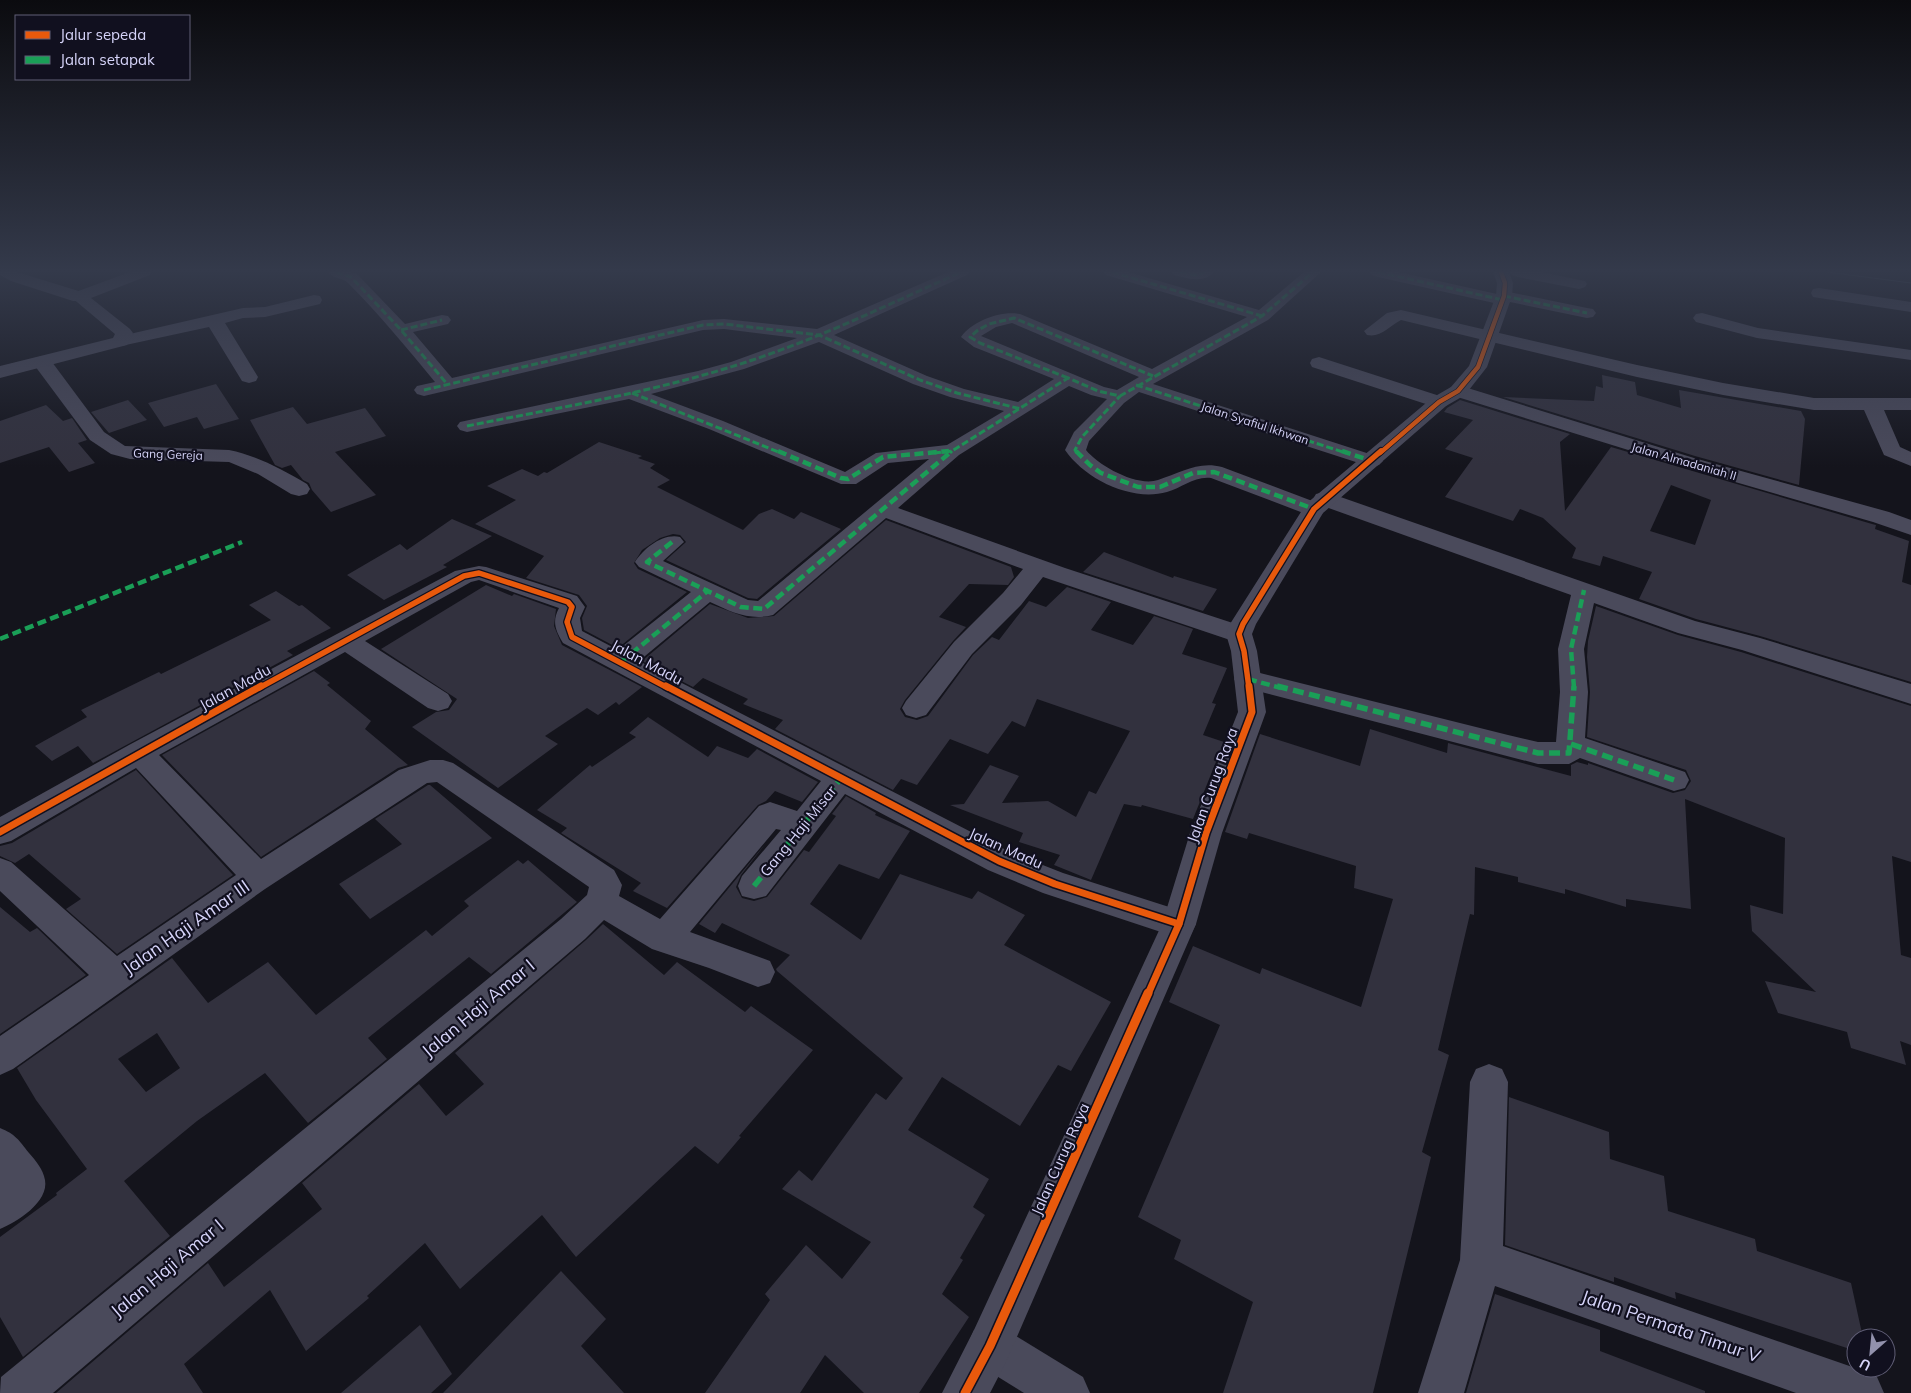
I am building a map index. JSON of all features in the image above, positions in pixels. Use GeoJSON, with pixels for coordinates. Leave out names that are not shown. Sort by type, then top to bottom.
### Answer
{"type":"FeatureCollection","features":[{"type":"Feature","properties":{"kind":"street"},"geometry":{"type":"LineString","coordinates":[[121,341],[122,337]]}},
{"type":"Feature","properties":{"kind":"street"},"geometry":{"type":"LineString","coordinates":[[0,372],[139,337]]}},
{"type":"Feature","properties":{"kind":"street"},"geometry":{"type":"LineString","coordinates":[[224,337],[249,377]]}},
{"type":"Feature","properties":{"kind":"street"},"geometry":{"type":"LineString","coordinates":[[407,337],[448,385]]}},
{"type":"Feature","properties":{"kind":"street"},"geometry":{"type":"LineString","coordinates":[[424,390],[652,337]]}},
{"type":"Feature","properties":{"kind":"street"},"geometry":{"type":"LineString","coordinates":[[467,426],[632,393],[722,370],[814,337]]}},
{"type":"Feature","properties":{"kind":"street"},"geometry":{"type":"LineString","coordinates":[[824,337],[920,380],[957,393],[1021,409]]}},
{"type":"Feature","properties":{"kind":"street"},"geometry":{"type":"LineString","coordinates":[[970,337],[980,343],[1098,391],[1136,386]]}},
{"type":"Feature","properties":{"kind":"street"},"geometry":{"type":"LineString","coordinates":[[1048,337],[1136,386]]}},
{"type":"Feature","properties":{"kind":"street"},"geometry":{"type":"LineString","coordinates":[[1224,337],[1136,386],[1077,442],[1075,450],[1079,457],[1103,474],[1133,486],[1160,487],[1199,471],[1214,472],[1584,590],[1688,627],[1751,644],[1911,694]]}},
{"type":"Feature","properties":{"kind":"street"},"geometry":{"type":"LineString","coordinates":[[881,509],[1038,566],[1239,634],[1250,610],[1319,504],[1448,397],[1478,367],[1489,337]]}},
{"type":"Feature","properties":{"kind":"street"},"geometry":{"type":"LineString","coordinates":[[1493,337],[1723,389],[1814,404],[1911,404]]}},
{"type":"Feature","properties":{"kind":"street"},"geometry":{"type":"LineString","coordinates":[[1785,337],[1911,355]]}},
{"type":"Feature","properties":{"kind":"street","name":"Gang Gereja"},"geometry":{"type":"LineString","coordinates":[[42,362],[97,436],[118,450],[130,453],[230,456],[255,462],[299,489]]}},
{"type":"Feature","properties":{"kind":"street","name":"Jalan Almadaniah II"},"geometry":{"type":"LineString","coordinates":[[1319,363],[1662,454],[1881,517],[1911,528]]}},
{"type":"Feature","properties":{"kind":"street"},"geometry":{"type":"LineString","coordinates":[[672,542],[647,562],[709,590],[741,607],[751,610],[764,609],[952,451],[1068,378]]}},
{"type":"Feature","properties":{"kind":"street","name":"Jalan Syafiul Ikhwan"},"geometry":{"type":"LineString","coordinates":[[1136,386],[1372,461]]}},
{"type":"Feature","properties":{"kind":"street"},"geometry":{"type":"LineString","coordinates":[[632,393],[716,425],[841,478],[848,479],[883,457],[952,451]]}},
{"type":"Feature","properties":{"kind":"street"},"geometry":{"type":"LineString","coordinates":[[1871,403],[1891,451],[1911,460]]}},
{"type":"Feature","properties":{"kind":"street"},"geometry":{"type":"LineString","coordinates":[[916,708],[963,648],[1012,599],[1038,566]]}},
{"type":"Feature","properties":{"kind":"street","name":"Jalan Madu"},"geometry":{"type":"LineString","coordinates":[[0,832],[139,753],[464,576],[479,573],[568,602],[572,607],[566,621],[567,629],[572,637],[999,861],[1055,884],[1179,924]]}},
{"type":"Feature","properties":{"kind":"street"},"geometry":{"type":"LineString","coordinates":[[621,662],[709,590]]}},
{"type":"Feature","properties":{"kind":"street"},"geometry":{"type":"LineString","coordinates":[[1248,679],[1523,750],[1569,753],[1574,692],[1571,648],[1584,590]]}},
{"type":"Feature","properties":{"kind":"street","name":"Jalan Curug Raya"},"geometry":{"type":"LineString","coordinates":[[965,1393],[990,1346],[1179,924],[1206,833],[1252,712],[1239,634]]}},
{"type":"Feature","properties":{"kind":"street"},"geometry":{"type":"LineString","coordinates":[[346,640],[438,702]]}},
{"type":"Feature","properties":{"kind":"street"},"geometry":{"type":"LineString","coordinates":[[1571,744],[1674,780]]}},
{"type":"Feature","properties":{"kind":"street","name":"Jalan Haji Amar III"},"geometry":{"type":"LineString","coordinates":[[0,1057],[116,978],[254,880],[255,874],[139,753]]}},
{"type":"Feature","properties":{"kind":"street"},"geometry":{"type":"LineString","coordinates":[[254,880],[422,771],[443,771],[603,879],[606,886],[601,902],[664,939],[715,954],[758,972]]}},
{"type":"Feature","properties":{"kind":"street","name":"Gang Haji Misar"},"geometry":{"type":"LineString","coordinates":[[754,886],[842,777]]}},
{"type":"Feature","properties":{"kind":"street"},"geometry":{"type":"LineString","coordinates":[[664,939],[770,814],[802,826]]}},
{"type":"Feature","properties":{"kind":"street"},"geometry":{"type":"LineString","coordinates":[[0,871],[116,978]]}},
{"type":"Feature","properties":{"kind":"street","name":"Jalan Haji Amar I"},"geometry":{"type":"LineString","coordinates":[[17,1393],[573,929],[601,902]]}},
{"type":"Feature","properties":{"kind":"street"},"geometry":{"type":"LineString","coordinates":[[1441,1393],[1481,1260],[1488,1082]]}},
{"type":"Feature","properties":{"kind":"street"},"geometry":{"type":"LineString","coordinates":[[0,1148],[25,1179],[25,1185],[19,1193],[0,1208]]}},
{"type":"Feature","properties":{"kind":"street","name":"Jalan Permata Timur V"},"geometry":{"type":"LineString","coordinates":[[1481,1260],[1861,1393]]}},
{"type":"Feature","properties":{"kind":"street"},"geometry":{"type":"LineString","coordinates":[[990,1346],[1067,1393]]}},
{"type":"Feature","properties":{"kind":"building"},"geometry":{"type":"Polygon","coordinates":[[[1602,375],[1635,382],[1637,395],[1681,408],[1679,390],[1801,411],[1805,419],[1799,485],[1695,456],[1503,397],[1594,401],[1596,386],[1603,388],[1602,375]]]}},
{"type":"Feature","properties":{"kind":"building"},"geometry":{"type":"Polygon","coordinates":[[[216,384],[239,419],[204,429],[197,417],[164,427],[148,403],[216,384]]]}},
{"type":"Feature","properties":{"kind":"building"},"geometry":{"type":"Polygon","coordinates":[[[128,400],[147,420],[109,433],[91,412],[128,400]]]}},
{"type":"Feature","properties":{"kind":"building"},"geometry":{"type":"Polygon","coordinates":[[[1460,400],[1570,434],[1560,442],[1565,511],[1611,447],[1876,525],[1875,529],[1909,541],[1902,582],[1911,585],[1911,682],[1760,636],[1696,619],[1639,599],[1652,572],[1603,556],[1600,566],[1572,558],[1576,548],[1543,518],[1520,509],[1513,521],[1445,497],[1473,458],[1445,449],[1473,420],[1444,412],[1460,400]],[[1671,485],[1650,531],[1695,545],[1711,500],[1671,485]]]}},
{"type":"Feature","properties":{"kind":"building"},"geometry":{"type":"Polygon","coordinates":[[[46,405],[63,421],[72,418],[87,440],[78,443],[95,463],[69,472],[49,447],[0,463],[0,421],[46,405]]]}},
{"type":"Feature","properties":{"kind":"building"},"geometry":{"type":"Polygon","coordinates":[[[293,407],[307,424],[365,408],[386,436],[335,452],[376,495],[331,512],[312,490],[309,483],[303,480],[291,465],[282,468],[275,465],[250,420],[293,407]]]}},
{"type":"Feature","properties":{"kind":"building"},"geometry":{"type":"Polygon","coordinates":[[[599,442],[642,456],[638,458],[655,464],[650,468],[670,480],[657,487],[743,530],[759,514],[772,509],[794,519],[801,512],[841,529],[757,599],[748,598],[666,560],[686,542],[680,535],[673,534],[660,538],[642,550],[634,563],[638,569],[687,592],[618,648],[584,630],[582,618],[587,606],[579,595],[526,578],[544,556],[475,524],[516,500],[487,486],[522,469],[538,476],[544,472],[547,473],[599,442]]]}},
{"type":"Feature","properties":{"kind":"building"},"geometry":{"type":"Polygon","coordinates":[[[452,519],[492,536],[443,565],[447,567],[384,600],[347,575],[400,544],[407,550],[452,519]]]}},
{"type":"Feature","properties":{"kind":"building"},"geometry":{"type":"Polygon","coordinates":[[[886,520],[1011,567],[1014,577],[1008,585],[969,584],[939,617],[966,627],[905,700],[900,709],[905,717],[917,720],[928,716],[973,655],[992,637],[999,640],[1029,601],[1046,607],[1067,587],[1111,602],[1091,630],[1133,645],[1154,616],[1193,629],[1182,654],[1227,668],[1212,703],[1216,704],[1203,735],[1224,742],[1193,819],[1142,805],[1141,807],[1124,804],[1091,880],[1054,865],[1060,855],[1019,842],[1023,833],[950,805],[964,804],[990,765],[1019,776],[1002,803],[1048,801],[1076,817],[1089,791],[1096,794],[1130,731],[1037,699],[1025,727],[1012,721],[988,754],[950,739],[917,785],[901,779],[893,790],[775,729],[783,720],[743,704],[748,699],[703,678],[693,687],[642,661],[710,604],[748,618],[774,616],[886,520]]]}},
{"type":"Feature","properties":{"kind":"building"},"geometry":{"type":"Polygon","coordinates":[[[1104,552],[1173,578],[1174,576],[1217,589],[1203,611],[1083,572],[1104,552]]]}},
{"type":"Feature","properties":{"kind":"building"},"geometry":{"type":"Polygon","coordinates":[[[486,585],[512,596],[514,594],[556,609],[554,626],[562,645],[642,687],[619,705],[616,702],[598,715],[587,708],[545,736],[558,744],[498,788],[412,727],[436,712],[449,710],[457,699],[381,649],[486,585]]]}},
{"type":"Feature","properties":{"kind":"building"},"geometry":{"type":"Polygon","coordinates":[[[276,591],[299,606],[302,605],[331,628],[287,651],[293,655],[93,763],[78,746],[52,761],[35,746],[87,717],[81,710],[159,672],[161,674],[271,620],[249,605],[276,591]]]}},
{"type":"Feature","properties":{"kind":"building"},"geometry":{"type":"Polygon","coordinates":[[[1596,606],[1678,635],[1741,652],[1911,706],[1911,862],[1892,856],[1901,955],[1911,958],[1911,1045],[1900,1041],[1906,1065],[1851,1048],[1847,1032],[1778,1013],[1765,981],[1816,992],[1752,931],[1750,905],[1783,914],[1785,838],[1685,799],[1691,909],[1626,899],[1626,907],[1565,889],[1565,894],[1518,882],[1518,877],[1475,867],[1474,915],[1470,914],[1438,1050],[1449,1055],[1422,1152],[1431,1157],[1373,1393],[1223,1393],[1253,1302],[1174,1259],[1181,1240],[1138,1217],[1220,1025],[1169,1002],[1193,946],[1260,974],[1262,968],[1361,1007],[1393,899],[1354,888],[1356,866],[1249,833],[1247,839],[1225,832],[1260,734],[1360,766],[1370,729],[1447,753],[1448,743],[1571,776],[1571,765],[1577,762],[1588,765],[1588,763],[1673,793],[1685,790],[1691,781],[1686,770],[1587,737],[1590,692],[1587,657],[1588,641],[1596,606]]]}},
{"type":"Feature","properties":{"kind":"building"},"geometry":{"type":"Polygon","coordinates":[[[314,671],[330,683],[327,685],[371,721],[365,729],[408,765],[398,768],[261,857],[162,755],[314,671]]]}},
{"type":"Feature","properties":{"kind":"building"},"geometry":{"type":"Polygon","coordinates":[[[648,717],[708,757],[717,746],[748,758],[757,749],[818,782],[802,802],[775,791],[766,801],[758,805],[667,908],[633,891],[641,883],[561,833],[567,828],[537,810],[590,765],[592,767],[636,737],[629,733],[648,717]]]}},
{"type":"Feature","properties":{"kind":"building"},"geometry":{"type":"Polygon","coordinates":[[[136,770],[233,875],[117,954],[66,909],[81,899],[29,854],[15,863],[0,856],[0,846],[12,843],[136,770]]]}},
{"type":"Feature","properties":{"kind":"building"},"geometry":{"type":"Polygon","coordinates":[[[428,785],[492,838],[370,919],[339,884],[402,844],[375,819],[428,785]]]}},
{"type":"Feature","properties":{"kind":"building"},"geometry":{"type":"Polygon","coordinates":[[[846,796],[876,813],[875,815],[910,831],[879,879],[839,864],[810,904],[861,940],[900,874],[972,899],[978,891],[1025,915],[1004,945],[1111,1002],[1071,1071],[1058,1065],[1020,1126],[942,1077],[908,1130],[989,1179],[973,1207],[985,1215],[960,1258],[963,1260],[942,1294],[969,1317],[919,1393],[864,1393],[825,1355],[800,1393],[705,1393],[770,1300],[765,1294],[806,1245],[842,1279],[871,1242],[782,1189],[799,1170],[812,1181],[876,1093],[886,1100],[903,1078],[777,971],[776,969],[790,955],[722,923],[715,933],[699,924],[767,842],[741,875],[736,887],[742,898],[754,901],[767,897],[804,850],[809,852],[836,816],[832,814],[846,796]]]}},
{"type":"Feature","properties":{"kind":"building"},"geometry":{"type":"Polygon","coordinates":[[[518,860],[523,864],[528,860],[577,902],[491,974],[469,957],[368,1038],[387,1059],[308,1123],[265,1073],[197,1121],[124,1181],[170,1236],[23,1357],[0,1317],[0,1237],[57,1195],[56,1193],[87,1169],[36,1100],[17,1068],[172,958],[208,1003],[268,962],[316,1015],[426,930],[432,936],[469,906],[464,901],[518,860]],[[157,1033],[118,1059],[146,1092],[180,1068],[157,1033]]]}},
{"type":"Feature","properties":{"kind":"building"},"geometry":{"type":"Polygon","coordinates":[[[0,907],[30,932],[37,928],[86,975],[0,1034],[0,907]]]}},
{"type":"Feature","properties":{"kind":"building"},"geometry":{"type":"Polygon","coordinates":[[[603,924],[664,975],[677,962],[745,1012],[751,1006],[813,1050],[739,1136],[741,1137],[718,1164],[695,1146],[576,1257],[542,1215],[460,1289],[425,1243],[367,1296],[369,1298],[306,1351],[270,1290],[184,1364],[203,1393],[56,1393],[208,1263],[224,1287],[322,1209],[302,1183],[419,1084],[446,1116],[484,1084],[455,1053],[603,924]]]}},
{"type":"Feature","properties":{"kind":"building"},"geometry":{"type":"Polygon","coordinates":[[[1509,1097],[1609,1132],[1610,1159],[1664,1176],[1668,1211],[1755,1239],[1757,1251],[1851,1283],[1861,1328],[1846,1328],[1846,1348],[1675,1292],[1676,1299],[1614,1277],[1614,1282],[1505,1245],[1509,1097]]]}},
{"type":"Feature","properties":{"kind":"building"},"geometry":{"type":"Polygon","coordinates":[[[561,1271],[606,1319],[581,1346],[624,1393],[443,1393],[561,1271]]]}},
{"type":"Feature","properties":{"kind":"building"},"geometry":{"type":"Polygon","coordinates":[[[1495,1294],[1600,1330],[1600,1351],[1705,1391],[1705,1393],[1466,1393],[1495,1294]]]}},
{"type":"Feature","properties":{"kind":"building"},"geometry":{"type":"Polygon","coordinates":[[[420,1325],[452,1374],[431,1393],[341,1393],[420,1325]]]}},
{"type":"Feature","properties":{"kind":"marked path"},"geometry":{"type":"LineString","coordinates":[[407,337],[448,385]]}},
{"type":"Feature","properties":{"kind":"marked path"},"geometry":{"type":"LineString","coordinates":[[424,390],[651,337]]}},
{"type":"Feature","properties":{"kind":"marked path"},"geometry":{"type":"LineString","coordinates":[[467,426],[586,402],[704,375],[770,354],[814,337]]}},
{"type":"Feature","properties":{"kind":"marked path"},"geometry":{"type":"LineString","coordinates":[[824,337],[920,380],[957,393],[1021,409]]}},
{"type":"Feature","properties":{"kind":"marked path"},"geometry":{"type":"LineString","coordinates":[[970,337],[980,343],[1068,378]]}},
{"type":"Feature","properties":{"kind":"marked path"},"geometry":{"type":"LineString","coordinates":[[1060,337],[1153,376]]}},
{"type":"Feature","properties":{"kind":"marked path"},"geometry":{"type":"LineString","coordinates":[[632,393],[716,425],[841,478],[848,479],[883,457],[952,451],[1068,378],[1098,391],[1120,396],[1224,337]]}},
{"type":"Feature","properties":{"kind":"marked path"},"geometry":{"type":"LineString","coordinates":[[1136,385],[1372,461]]}},
{"type":"Feature","properties":{"kind":"marked path"},"geometry":{"type":"LineString","coordinates":[[1120,396],[1082,437],[1075,450],[1081,458],[1101,473],[1138,487],[1150,488],[1160,487],[1193,473],[1214,472],[1314,509]]}},
{"type":"Feature","properties":{"kind":"marked path"},"geometry":{"type":"LineString","coordinates":[[672,542],[647,562],[741,607],[764,609],[952,451]]}},
{"type":"Feature","properties":{"kind":"marked path"},"geometry":{"type":"LineString","coordinates":[[0,639],[242,542]]}},
{"type":"Feature","properties":{"kind":"marked path"},"geometry":{"type":"LineString","coordinates":[[621,662],[709,590]]}},
{"type":"Feature","properties":{"kind":"marked path"},"geometry":{"type":"LineString","coordinates":[[1248,679],[1538,753],[1569,753],[1574,692],[1571,649],[1584,590]]}},
{"type":"Feature","properties":{"kind":"marked path"},"geometry":{"type":"LineString","coordinates":[[1571,744],[1674,780]]}},
{"type":"Feature","properties":{"kind":"marked path"},"geometry":{"type":"LineString","coordinates":[[754,886],[842,777]]}},
{"type":"Feature","properties":{"kind":"cycle path"},"geometry":{"type":"LineString","coordinates":[[965,1393],[990,1346],[1179,924],[1206,833],[1252,712],[1244,651],[1239,634],[1243,624],[1314,509],[1439,402],[1458,391],[1478,367],[1489,337]]}},
{"type":"Feature","properties":{"kind":"cycle path"},"geometry":{"type":"LineString","coordinates":[[0,832],[139,753],[464,576],[479,573],[568,602],[572,607],[567,622],[572,637],[999,861],[1055,884],[1179,924]]}}]}
